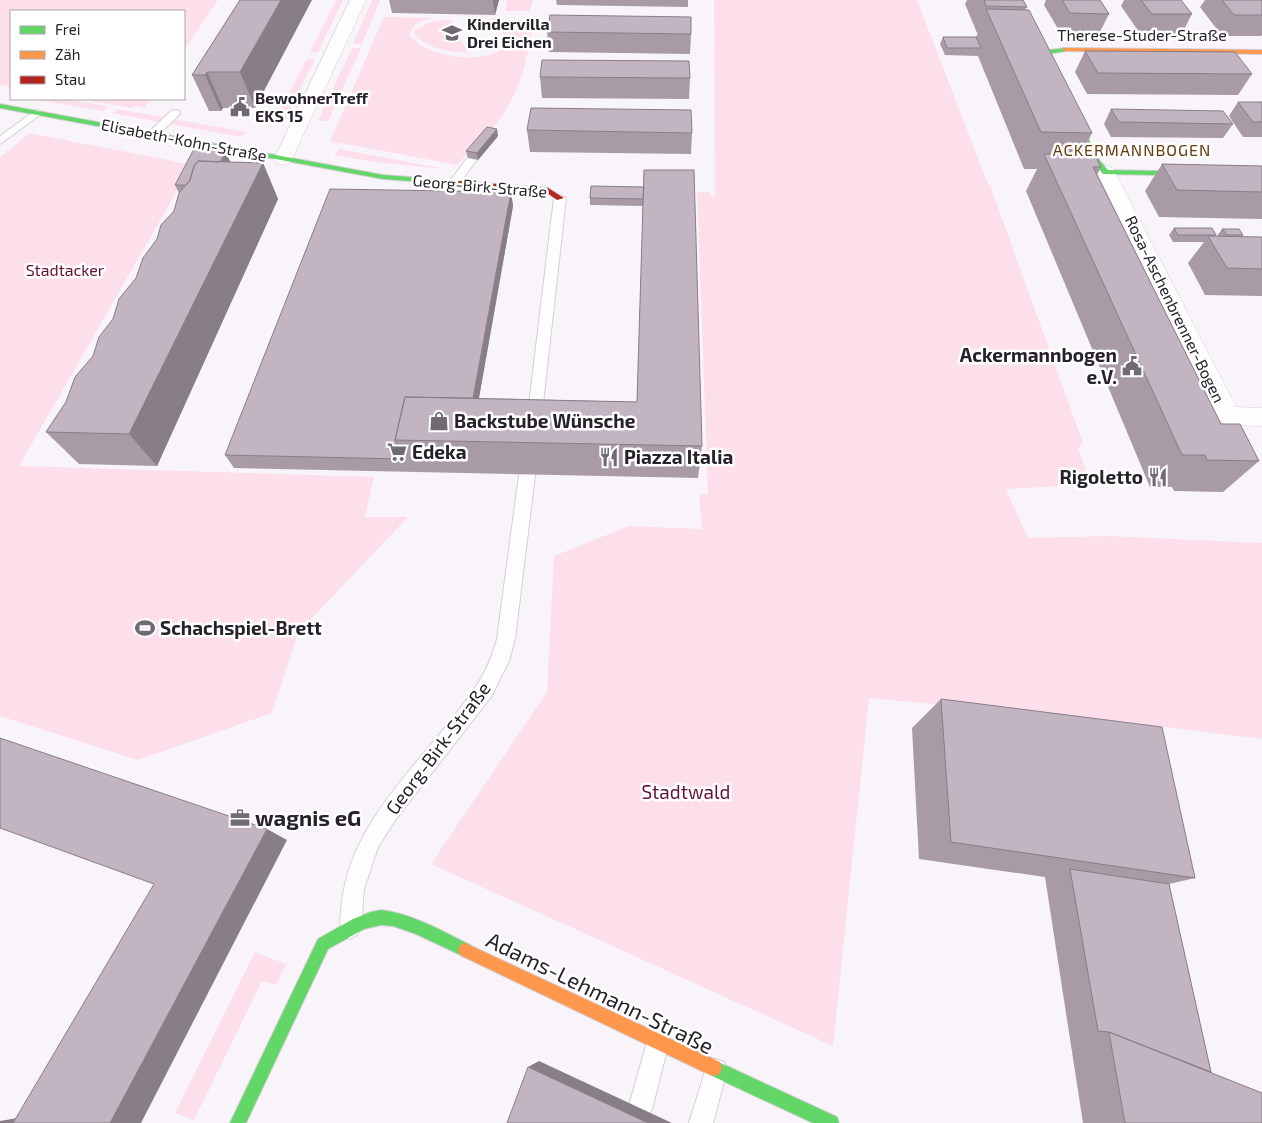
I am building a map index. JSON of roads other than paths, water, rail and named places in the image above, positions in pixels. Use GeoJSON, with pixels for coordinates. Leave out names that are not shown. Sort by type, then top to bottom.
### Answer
{"type":"FeatureCollection","features":[{"type":"Feature","properties":{"kind":"street","name":"Elisabeth-Kohn-Straße"},"geometry":{"type":"LineString","coordinates":[[0,106],[153,134],[227,152],[283,159],[358,0]]}},
{"type":"Feature","properties":{"kind":"street","name":"Therese-Studer-Straße"},"geometry":{"type":"LineString","coordinates":[[1106,172],[1096,161],[1044,56],[1044,52],[1053,50],[1262,52]]}},
{"type":"Feature","properties":{"kind":"street","name":"Georg-Birk-Straße"},"geometry":{"type":"LineString","coordinates":[[283,159],[383,177],[548,190],[560,198]]}},
{"type":"Feature","properties":{"kind":"street"},"geometry":{"type":"LineString","coordinates":[[1106,172],[1262,175]]}},
{"type":"Feature","properties":{"kind":"street","name":"Rosa-Aschenbrenner-Bogen"},"geometry":{"type":"LineString","coordinates":[[1106,172],[1228,416],[1262,417]]}},
{"type":"Feature","properties":{"kind":"street","name":"Adams-Lehmann-Straße"},"geometry":{"type":"LineString","coordinates":[[238,1123],[323,944],[350,928],[373,918],[401,920],[831,1123]]}},
{"type":"Feature","properties":{"kind":"lane"},"geometry":{"type":"LineString","coordinates":[[0,141],[36,113]]}},
{"type":"Feature","properties":{"kind":"lane"},"geometry":{"type":"LineString","coordinates":[[153,134],[175,113]]}},
{"type":"Feature","properties":{"kind":"lane"},"geometry":{"type":"LineString","coordinates":[[454,183],[472,159]]}},
{"type":"Feature","properties":{"kind":"lane","name":"Georg-Birk-Straße"},"geometry":{"type":"LineString","coordinates":[[533,433],[560,198]]}},
{"type":"Feature","properties":{"kind":"lane","name":"Georg-Birk-Straße"},"geometry":{"type":"LineString","coordinates":[[350,928],[354,889],[370,842],[389,812],[484,691],[500,661],[506,639],[527,474]]}},
{"type":"Feature","properties":{"kind":"lane"},"geometry":{"type":"LineString","coordinates":[[640,1109],[658,1042]]}},
{"type":"Feature","properties":{"kind":"lane"},"geometry":{"type":"LineString","coordinates":[[701,1123],[716,1070]]}},
{"type":"Feature","properties":{"kind":"place","name":"Kindervilla Drei Eichen"},"geometry":{"type":"Point","coordinates":[452,33]}},
{"type":"Feature","properties":{"kind":"place","name":"BewohnerTreff EKS 15"},"geometry":{"type":"Point","coordinates":[240,107]}},
{"type":"Feature","properties":{"kind":"place","name":"Ackermannbogen e.V."},"geometry":{"type":"Point","coordinates":[1132,366]}},
{"type":"Feature","properties":{"kind":"place","name":"Backstube Wünsche"},"geometry":{"type":"Point","coordinates":[439,421]}},
{"type":"Feature","properties":{"kind":"place","name":"Edeka"},"geometry":{"type":"Point","coordinates":[397,452]}},
{"type":"Feature","properties":{"kind":"place","name":"Piazza Italia"},"geometry":{"type":"Point","coordinates":[609,457]}},
{"type":"Feature","properties":{"kind":"place","name":"Rigoletto"},"geometry":{"type":"Point","coordinates":[1158,477]}},
{"type":"Feature","properties":{"kind":"place","name":"Schachspiel-Brett"},"geometry":{"type":"Point","coordinates":[145,628]}},
{"type":"Feature","properties":{"kind":"place","name":"wagnis eG"},"geometry":{"type":"Point","coordinates":[240,818]}},
{"type":"Feature","properties":{"kind":"district","name":"ACKERMANNBOGEN"},"geometry":{"type":"Point","coordinates":[1132,150]}},
{"type":"Feature","properties":{"kind":"park label","name":"Stadtacker"},"geometry":{"type":"Point","coordinates":[65,270]}},
{"type":"Feature","properties":{"kind":"park label","name":"Stadtwald"},"geometry":{"type":"Point","coordinates":[686,792]}}]}
